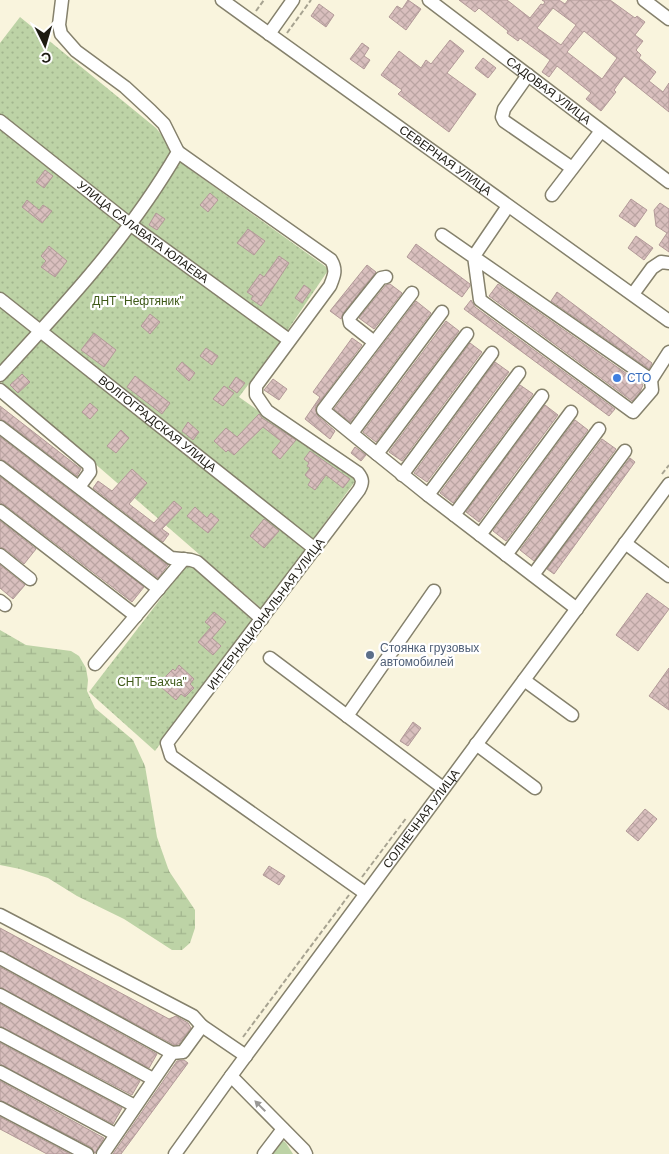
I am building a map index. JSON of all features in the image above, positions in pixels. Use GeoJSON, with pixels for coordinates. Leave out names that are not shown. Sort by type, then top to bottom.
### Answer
{"type":"FeatureCollection","features":[{"type":"Feature","properties":{"kind":"street"},"geometry":{"type":"LineString","coordinates":[[62,0],[59,25],[65,39],[76,51],[125,87],[164,124],[178,152],[331,260],[335,267],[330,286],[289,340]]}},
{"type":"Feature","properties":{"kind":"street","name":"СЕВЕРНАЯ УЛИЦА"},"geometry":{"type":"LineString","coordinates":[[222,0],[669,321]]}},
{"type":"Feature","properties":{"kind":"street"},"geometry":{"type":"LineString","coordinates":[[269,34],[293,0]]}},
{"type":"Feature","properties":{"kind":"street","name":"САДОВАЯ УЛИЦА"},"geometry":{"type":"LineString","coordinates":[[429,0],[669,182]]}},
{"type":"Feature","properties":{"kind":"street"},"geometry":{"type":"LineString","coordinates":[[644,0],[667,14]]}},
{"type":"Feature","properties":{"kind":"street"},"geometry":{"type":"LineString","coordinates":[[528,75],[504,109],[502,117],[504,121],[572,168]]}},
{"type":"Feature","properties":{"kind":"street","name":"УЛИЦА САЛАВАТА ЮЛАЕВА"},"geometry":{"type":"LineString","coordinates":[[0,121],[131,225],[289,340]]}},
{"type":"Feature","properties":{"kind":"street"},"geometry":{"type":"LineString","coordinates":[[552,195],[601,131]]}},
{"type":"Feature","properties":{"kind":"street"},"geometry":{"type":"LineString","coordinates":[[0,375],[91,275],[131,225],[178,152]]}},
{"type":"Feature","properties":{"kind":"street"},"geometry":{"type":"LineString","coordinates":[[508,206],[474,256],[480,300],[633,412],[652,390],[651,380],[669,352]]}},
{"type":"Feature","properties":{"kind":"street"},"geometry":{"type":"LineString","coordinates":[[442,235],[651,380]]}},
{"type":"Feature","properties":{"kind":"street"},"geometry":{"type":"LineString","coordinates":[[632,294],[652,268],[660,262],[669,263]]}},
{"type":"Feature","properties":{"kind":"street"},"geometry":{"type":"LineString","coordinates":[[374,342],[350,324],[349,318],[381,278],[386,276]]}},
{"type":"Feature","properties":{"kind":"street"},"geometry":{"type":"LineString","coordinates":[[412,293],[323,410],[402,475],[577,608]]}},
{"type":"Feature","properties":{"kind":"street","name":"ВОЛГОГРАДСКАЯ УЛИЦА"},"geometry":{"type":"LineString","coordinates":[[0,299],[315,549]]}},
{"type":"Feature","properties":{"kind":"street"},"geometry":{"type":"LineString","coordinates":[[352,433],[442,312]]}},
{"type":"Feature","properties":{"kind":"street"},"geometry":{"type":"LineString","coordinates":[[378,454],[468,334]]}},
{"type":"Feature","properties":{"kind":"street","name":"ИНТЕРНАЦИОНАЛЬНАЯ УЛИЦА"},"geometry":{"type":"LineString","coordinates":[[289,340],[256,386],[256,395],[267,411],[358,473],[362,478],[362,484],[360,490],[167,743],[171,756],[365,894]]}},
{"type":"Feature","properties":{"kind":"street"},"geometry":{"type":"LineString","coordinates":[[402,475],[492,353]]}},
{"type":"Feature","properties":{"kind":"street"},"geometry":{"type":"LineString","coordinates":[[428,495],[519,373]]}},
{"type":"Feature","properties":{"kind":"street"},"geometry":{"type":"LineString","coordinates":[[0,390],[89,465],[90,472],[79,487]]}},
{"type":"Feature","properties":{"kind":"street"},"geometry":{"type":"LineString","coordinates":[[454,515],[542,396]]}},
{"type":"Feature","properties":{"kind":"street"},"geometry":{"type":"LineString","coordinates":[[480,535],[571,412]]}},
{"type":"Feature","properties":{"kind":"street"},"geometry":{"type":"LineString","coordinates":[[0,427],[171,558],[198,562],[262,619]]}},
{"type":"Feature","properties":{"kind":"street"},"geometry":{"type":"LineString","coordinates":[[506,555],[599,429]]}},
{"type":"Feature","properties":{"kind":"street"},"geometry":{"type":"LineString","coordinates":[[533,575],[626,451]]}},
{"type":"Feature","properties":{"kind":"street"},"geometry":{"type":"LineString","coordinates":[[0,467],[159,589]]}},
{"type":"Feature","properties":{"kind":"street","name":"СОЛНЕЧНАЯ УЛИЦА"},"geometry":{"type":"LineString","coordinates":[[176,1154],[231,1076],[669,484]]}},
{"type":"Feature","properties":{"kind":"street"},"geometry":{"type":"LineString","coordinates":[[0,511],[136,616]]}},
{"type":"Feature","properties":{"kind":"street"},"geometry":{"type":"LineString","coordinates":[[625,543],[669,576]]}},
{"type":"Feature","properties":{"kind":"street"},"geometry":{"type":"LineString","coordinates":[[0,556],[30,579]]}},
{"type":"Feature","properties":{"kind":"street"},"geometry":{"type":"LineString","coordinates":[[96,664],[184,559]]}},
{"type":"Feature","properties":{"kind":"street"},"geometry":{"type":"LineString","coordinates":[[347,716],[434,591]]}},
{"type":"Feature","properties":{"kind":"street"},"geometry":{"type":"LineString","coordinates":[[270,658],[444,788]]}},
{"type":"Feature","properties":{"kind":"street"},"geometry":{"type":"LineString","coordinates":[[524,680],[572,715]]}},
{"type":"Feature","properties":{"kind":"street"},"geometry":{"type":"LineString","coordinates":[[476,744],[535,788]]}},
{"type":"Feature","properties":{"kind":"street"},"geometry":{"type":"LineString","coordinates":[[0,915],[193,1016],[202,1026],[246,1056]]}},
{"type":"Feature","properties":{"kind":"street"},"geometry":{"type":"LineString","coordinates":[[0,958],[172,1053],[183,1052],[202,1026]]}},
{"type":"Feature","properties":{"kind":"street"},"geometry":{"type":"LineString","coordinates":[[0,995],[153,1079]]}},
{"type":"Feature","properties":{"kind":"street"},"geometry":{"type":"LineString","coordinates":[[0,1034],[135,1106]]}},
{"type":"Feature","properties":{"kind":"street"},"geometry":{"type":"LineString","coordinates":[[103,1154],[172,1053]]}},
{"type":"Feature","properties":{"kind":"street"},"geometry":{"type":"LineString","coordinates":[[0,1072],[115,1134]]}},
{"type":"Feature","properties":{"kind":"street"},"geometry":{"type":"LineString","coordinates":[[231,1076],[306,1154]]}},
{"type":"Feature","properties":{"kind":"street"},"geometry":{"type":"LineString","coordinates":[[0,1108],[87,1154]]}},
{"type":"Feature","properties":{"kind":"street"},"geometry":{"type":"LineString","coordinates":[[264,1154],[283,1129]]}},
{"type":"Feature","properties":{"kind":"path"},"geometry":{"type":"LineString","coordinates":[[254,13],[264,0]]}},
{"type":"Feature","properties":{"kind":"green space","name":"ДНТ \"Нефтяник\""},"geometry":{"type":"Polygon","coordinates":[[[20,17],[156,128],[188,168],[329,269],[277,346],[239,397],[356,480],[262,609],[0,381],[0,43],[20,17]]]}},
{"type":"Feature","properties":{"kind":"green space","name":"СНТ \"Бахча\""},"geometry":{"type":"Polygon","coordinates":[[[188,563],[252,620],[155,751],[89,692],[188,563]]]}},
{"type":"Feature","properties":{"kind":"green space"},"geometry":{"type":"Polygon","coordinates":[[[0,630],[26,645],[71,651],[79,656],[86,668],[87,691],[95,708],[133,740],[145,766],[157,837],[169,871],[195,910],[195,928],[190,943],[182,950],[172,950],[124,919],[77,896],[48,878],[0,865],[0,630]]]}},
{"type":"Feature","properties":{"kind":"green space"},"geometry":{"type":"Polygon","coordinates":[[[282,1140],[293,1154],[268,1154],[282,1140]]]}},
{"type":"Feature","properties":{"kind":"building"},"geometry":{"type":"Polygon","coordinates":[[[408,0],[421,9],[406,30],[389,17],[397,6],[402,9],[408,0]]]}},
{"type":"Feature","properties":{"kind":"building"},"geometry":{"type":"Polygon","coordinates":[[[459,0],[507,0],[530,18],[541,4],[543,5],[545,2],[542,0],[559,0],[565,4],[568,0],[610,0],[635,18],[637,16],[645,22],[635,35],[643,41],[636,50],[641,55],[639,58],[656,72],[649,81],[663,92],[669,83],[669,112],[624,76],[614,90],[616,92],[601,111],[586,99],[591,93],[557,66],[549,77],[542,72],[550,60],[520,38],[518,41],[507,33],[508,31],[479,8],[475,12],[459,0]],[[553,8],[537,28],[561,45],[576,25],[553,8]],[[584,31],[567,52],[602,79],[617,58],[584,31]]]}},
{"type":"Feature","properties":{"kind":"building"},"geometry":{"type":"Polygon","coordinates":[[[319,4],[334,15],[326,27],[311,16],[319,4]]]}},
{"type":"Feature","properties":{"kind":"building"},"geometry":{"type":"Polygon","coordinates":[[[450,40],[464,51],[447,73],[476,94],[449,132],[398,94],[402,90],[381,75],[399,51],[421,68],[426,60],[431,64],[450,40]]]}},
{"type":"Feature","properties":{"kind":"building"},"geometry":{"type":"Polygon","coordinates":[[[362,43],[369,48],[364,56],[370,60],[364,69],[350,59],[362,43]]]}},
{"type":"Feature","properties":{"kind":"building"},"geometry":{"type":"Polygon","coordinates":[[[483,58],[496,68],[488,78],[475,68],[483,58]]]}},
{"type":"Feature","properties":{"kind":"building"},"geometry":{"type":"Polygon","coordinates":[[[45,170],[53,176],[44,188],[36,182],[45,170]]]}},
{"type":"Feature","properties":{"kind":"building"},"geometry":{"type":"Polygon","coordinates":[[[210,193],[218,200],[208,212],[200,205],[210,193]]]}},
{"type":"Feature","properties":{"kind":"building"},"geometry":{"type":"Polygon","coordinates":[[[631,199],[647,210],[635,227],[619,216],[631,199]]]}},
{"type":"Feature","properties":{"kind":"building"},"geometry":{"type":"Polygon","coordinates":[[[27,200],[39,210],[43,205],[52,211],[42,223],[22,207],[27,200]]]}},
{"type":"Feature","properties":{"kind":"building"},"geometry":{"type":"Polygon","coordinates":[[[660,203],[669,209],[669,252],[659,245],[667,233],[656,226],[654,210],[660,203]]]}},
{"type":"Feature","properties":{"kind":"building"},"geometry":{"type":"Polygon","coordinates":[[[156,213],[165,219],[157,230],[149,225],[156,213]]]}},
{"type":"Feature","properties":{"kind":"building"},"geometry":{"type":"Polygon","coordinates":[[[248,229],[265,241],[254,255],[237,243],[248,229]]]}},
{"type":"Feature","properties":{"kind":"building"},"geometry":{"type":"Polygon","coordinates":[[[636,236],[653,248],[644,260],[628,248],[636,236]]]}},
{"type":"Feature","properties":{"kind":"building"},"geometry":{"type":"Polygon","coordinates":[[[416,244],[470,284],[462,297],[407,257],[416,244]]]}},
{"type":"Feature","properties":{"kind":"building"},"geometry":{"type":"Polygon","coordinates":[[[49,246],[67,261],[55,277],[41,267],[46,261],[41,256],[49,246]]]}},
{"type":"Feature","properties":{"kind":"building"},"geometry":{"type":"Polygon","coordinates":[[[279,256],[289,263],[261,306],[251,299],[253,296],[247,292],[260,274],[264,277],[279,256]]]}},
{"type":"Feature","properties":{"kind":"building"},"geometry":{"type":"Polygon","coordinates":[[[367,265],[376,272],[343,313],[341,319],[330,311],[367,265]]]}},
{"type":"Feature","properties":{"kind":"building"},"geometry":{"type":"Polygon","coordinates":[[[390,284],[402,293],[374,329],[359,318],[386,285],[390,284]]]}},
{"type":"Feature","properties":{"kind":"building"},"geometry":{"type":"Polygon","coordinates":[[[498,284],[643,385],[640,392],[632,401],[489,296],[498,284]]]}},
{"type":"Feature","properties":{"kind":"building"},"geometry":{"type":"Polygon","coordinates":[[[304,285],[311,290],[302,303],[295,298],[304,285]]]}},
{"type":"Feature","properties":{"kind":"building"},"geometry":{"type":"Polygon","coordinates":[[[557,292],[652,363],[649,369],[551,301],[557,292]]]}},
{"type":"Feature","properties":{"kind":"building"},"geometry":{"type":"Polygon","coordinates":[[[471,300],[475,307],[615,409],[609,416],[464,309],[471,300]]]}},
{"type":"Feature","properties":{"kind":"building"},"geometry":{"type":"Polygon","coordinates":[[[416,301],[431,313],[350,422],[334,409],[416,301]]]}},
{"type":"Feature","properties":{"kind":"building"},"geometry":{"type":"Polygon","coordinates":[[[150,314],[160,322],[150,334],[141,326],[150,314]]]}},
{"type":"Feature","properties":{"kind":"building"},"geometry":{"type":"Polygon","coordinates":[[[446,321],[459,331],[376,442],[363,432],[446,321]]]}},
{"type":"Feature","properties":{"kind":"building"},"geometry":{"type":"Polygon","coordinates":[[[94,333],[116,350],[104,367],[81,350],[94,333]]]}},
{"type":"Feature","properties":{"kind":"building"},"geometry":{"type":"Polygon","coordinates":[[[352,338],[362,345],[315,408],[318,416],[335,431],[330,439],[305,419],[320,397],[313,392],[352,338]]]}},
{"type":"Feature","properties":{"kind":"building"},"geometry":{"type":"Polygon","coordinates":[[[470,343],[482,352],[402,461],[389,452],[470,343]]]}},
{"type":"Feature","properties":{"kind":"building"},"geometry":{"type":"Polygon","coordinates":[[[206,348],[218,356],[212,365],[200,356],[206,348]]]}},
{"type":"Feature","properties":{"kind":"building"},"geometry":{"type":"Polygon","coordinates":[[[182,362],[195,373],[189,381],[176,369],[182,362]]]}},
{"type":"Feature","properties":{"kind":"building"},"geometry":{"type":"Polygon","coordinates":[[[495,362],[509,372],[427,482],[414,473],[495,362]]]}},
{"type":"Feature","properties":{"kind":"building"},"geometry":{"type":"Polygon","coordinates":[[[22,374],[30,382],[18,393],[10,385],[22,374]]]}},
{"type":"Feature","properties":{"kind":"building"},"geometry":{"type":"Polygon","coordinates":[[[135,376],[170,403],[162,414],[127,387],[135,376]]]}},
{"type":"Feature","properties":{"kind":"building"},"geometry":{"type":"Polygon","coordinates":[[[236,377],[245,383],[237,393],[229,387],[236,377]]]}},
{"type":"Feature","properties":{"kind":"building"},"geometry":{"type":"Polygon","coordinates":[[[273,379],[287,389],[279,400],[264,390],[273,379]]]}},
{"type":"Feature","properties":{"kind":"building"},"geometry":{"type":"Polygon","coordinates":[[[520,385],[533,394],[453,503],[440,493],[520,385]]]}},
{"type":"Feature","properties":{"kind":"building"},"geometry":{"type":"Polygon","coordinates":[[[224,386],[234,393],[223,406],[213,399],[224,386]]]}},
{"type":"Feature","properties":{"kind":"building"},"geometry":{"type":"Polygon","coordinates":[[[90,403],[98,410],[90,419],[82,412],[90,403]]]}},
{"type":"Feature","properties":{"kind":"building"},"geometry":{"type":"Polygon","coordinates":[[[545,405],[558,415],[479,522],[466,512],[545,405]]]}},
{"type":"Feature","properties":{"kind":"building"},"geometry":{"type":"Polygon","coordinates":[[[0,406],[81,469],[77,476],[0,419],[0,406]]]}},
{"type":"Feature","properties":{"kind":"building"},"geometry":{"type":"Polygon","coordinates":[[[259,414],[262,418],[296,440],[280,459],[272,452],[281,441],[263,427],[234,455],[228,450],[226,452],[214,441],[226,428],[237,437],[259,414]]]}},
{"type":"Feature","properties":{"kind":"building"},"geometry":{"type":"Polygon","coordinates":[[[575,420],[588,430],[506,541],[493,531],[575,420]]]}},
{"type":"Feature","properties":{"kind":"building"},"geometry":{"type":"Polygon","coordinates":[[[188,422],[199,432],[193,440],[182,431],[188,422]]]}},
{"type":"Feature","properties":{"kind":"building"},"geometry":{"type":"Polygon","coordinates":[[[121,430],[129,438],[116,453],[107,446],[121,430]]]}},
{"type":"Feature","properties":{"kind":"building"},"geometry":{"type":"Polygon","coordinates":[[[0,437],[168,565],[158,578],[0,459],[0,437]]]}},
{"type":"Feature","properties":{"kind":"building"},"geometry":{"type":"Polygon","coordinates":[[[602,439],[616,449],[534,561],[520,550],[602,439]]]}},
{"type":"Feature","properties":{"kind":"building"},"geometry":{"type":"Polygon","coordinates":[[[355,447],[366,455],[361,461],[351,453],[355,447]]]}},
{"type":"Feature","properties":{"kind":"building"},"geometry":{"type":"Polygon","coordinates":[[[310,451],[350,479],[343,488],[326,475],[315,490],[308,485],[311,480],[305,475],[310,468],[307,466],[309,463],[304,459],[310,451]]]}},
{"type":"Feature","properties":{"kind":"building"},"geometry":{"type":"Polygon","coordinates":[[[630,458],[635,462],[554,574],[547,569],[630,458]]]}},
{"type":"Feature","properties":{"kind":"building"},"geometry":{"type":"Polygon","coordinates":[[[132,469],[147,483],[129,504],[154,523],[174,501],[182,508],[162,529],[169,534],[163,542],[93,488],[98,481],[112,491],[132,469]]]}},
{"type":"Feature","properties":{"kind":"building"},"geometry":{"type":"Polygon","coordinates":[[[0,477],[144,587],[132,602],[0,503],[0,477]]]}},
{"type":"Feature","properties":{"kind":"building"},"geometry":{"type":"Polygon","coordinates":[[[195,507],[207,518],[211,513],[219,520],[208,533],[187,516],[195,507]]]}},
{"type":"Feature","properties":{"kind":"building"},"geometry":{"type":"Polygon","coordinates":[[[264,519],[279,531],[264,548],[250,536],[264,519]]]}},
{"type":"Feature","properties":{"kind":"building"},"geometry":{"type":"Polygon","coordinates":[[[0,521],[36,549],[24,564],[0,547],[0,521]]]}},
{"type":"Feature","properties":{"kind":"building"},"geometry":{"type":"Polygon","coordinates":[[[0,565],[25,585],[13,599],[0,588],[0,565]]]}},
{"type":"Feature","properties":{"kind":"building"},"geometry":{"type":"Polygon","coordinates":[[[647,593],[669,609],[638,651],[616,635],[647,593]]]}},
{"type":"Feature","properties":{"kind":"building"},"geometry":{"type":"Polygon","coordinates":[[[214,612],[226,622],[212,638],[221,646],[213,655],[198,642],[211,627],[205,622],[214,612]]]}},
{"type":"Feature","properties":{"kind":"building"},"geometry":{"type":"Polygon","coordinates":[[[179,665],[194,679],[190,684],[194,688],[185,697],[181,694],[176,700],[161,687],[166,680],[164,678],[173,669],[175,671],[179,665]]]}},
{"type":"Feature","properties":{"kind":"building"},"geometry":{"type":"Polygon","coordinates":[[[669,668],[669,710],[649,696],[669,668]]]}},
{"type":"Feature","properties":{"kind":"building"},"geometry":{"type":"Polygon","coordinates":[[[413,722],[421,728],[408,746],[400,741],[413,722]]]}},
{"type":"Feature","properties":{"kind":"building"},"geometry":{"type":"Polygon","coordinates":[[[645,809],[657,819],[638,841],[626,831],[645,809]]]}},
{"type":"Feature","properties":{"kind":"building"},"geometry":{"type":"Polygon","coordinates":[[[269,866],[285,876],[279,885],[263,875],[269,866]]]}},
{"type":"Feature","properties":{"kind":"building"},"geometry":{"type":"Polygon","coordinates":[[[0,928],[169,1019],[176,1016],[188,1023],[191,1028],[179,1044],[174,1045],[0,950],[0,928]]]}},
{"type":"Feature","properties":{"kind":"building"},"geometry":{"type":"Polygon","coordinates":[[[0,967],[157,1054],[149,1068],[0,987],[0,967]]]}},
{"type":"Feature","properties":{"kind":"building"},"geometry":{"type":"Polygon","coordinates":[[[0,1004],[140,1081],[132,1095],[0,1026],[0,1004]]]}},
{"type":"Feature","properties":{"kind":"building"},"geometry":{"type":"Polygon","coordinates":[[[0,1043],[122,1108],[113,1124],[0,1064],[0,1043]]]}},
{"type":"Feature","properties":{"kind":"building"},"geometry":{"type":"Polygon","coordinates":[[[184,1060],[188,1063],[121,1154],[113,1154],[177,1061],[184,1060]]]}},
{"type":"Feature","properties":{"kind":"building"},"geometry":{"type":"Polygon","coordinates":[[[0,1081],[104,1138],[95,1153],[91,1147],[0,1100],[0,1081]]]}},
{"type":"Feature","properties":{"kind":"building"},"geometry":{"type":"Polygon","coordinates":[[[0,1117],[70,1154],[47,1154],[0,1129],[0,1117]]]}},
{"type":"Feature","properties":{"kind":"place","name":"СТО"},"geometry":{"type":"Point","coordinates":[617,378]}},
{"type":"Feature","properties":{"kind":"place","name":"Стоянка грузовых автомобилей"},"geometry":{"type":"Point","coordinates":[370,655]}}]}
